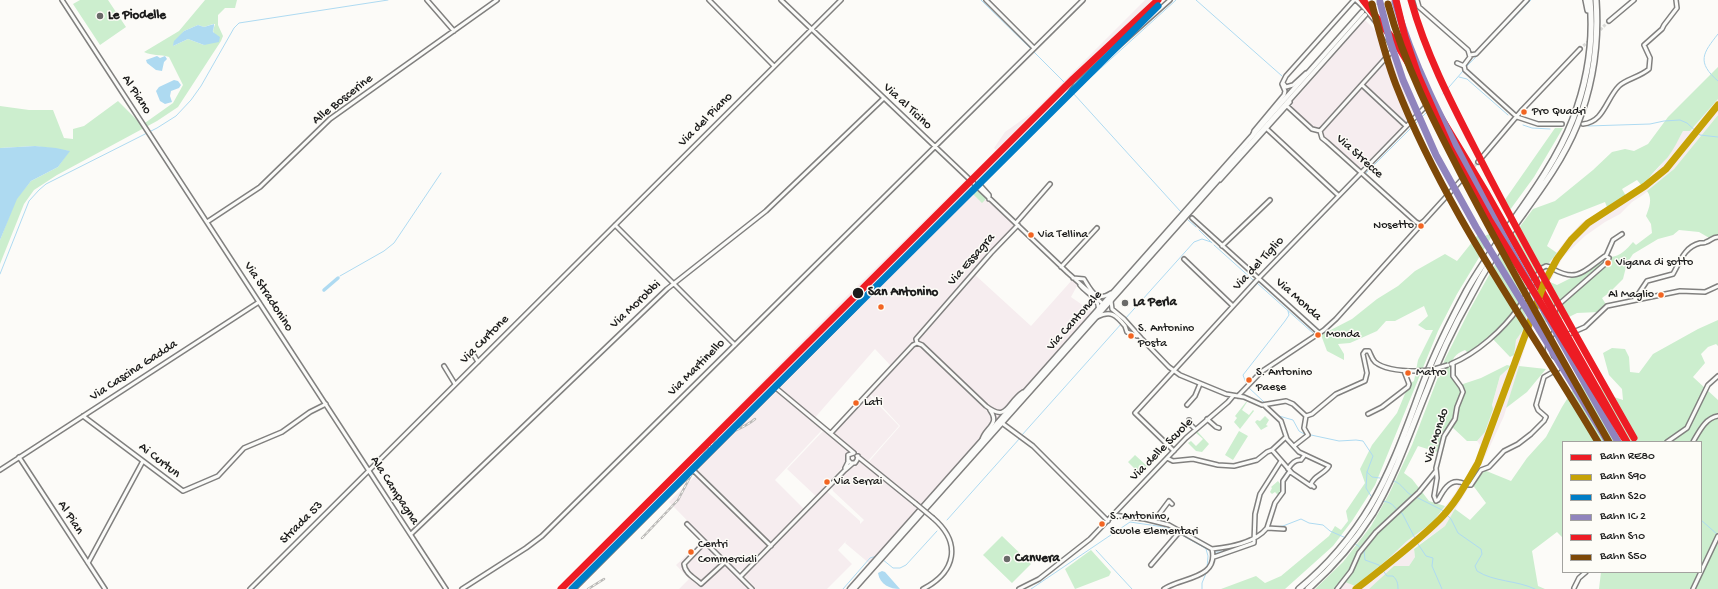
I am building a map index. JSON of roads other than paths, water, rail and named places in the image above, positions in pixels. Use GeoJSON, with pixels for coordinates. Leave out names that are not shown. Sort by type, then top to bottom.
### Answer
{"type":"FeatureCollection","features":[{"type":"Feature","properties":{"kind":"highway"},"geometry":{"type":"LineString","coordinates":[[1586,0],[1591,26]]}},
{"type":"Feature","properties":{"kind":"highway"},"geometry":{"type":"LineString","coordinates":[[1389,476],[1431,365],[1456,312],[1490,252],[1547,170],[1568,131],[1586,75],[1590,50],[1590,0]]}},
{"type":"Feature","properties":{"kind":"highway"},"geometry":{"type":"LineString","coordinates":[[1308,589],[1332,566],[1350,545],[1354,536],[1374,505],[1389,476],[1437,364],[1460,315],[1493,258],[1554,170],[1574,132],[1589,88],[1594,64],[1597,26],[1596,0]]}},
{"type":"Feature","properties":{"kind":"highway"},"geometry":{"type":"LineString","coordinates":[[1597,26],[1600,12],[1600,0]]}},
{"type":"Feature","properties":{"kind":"highway"},"geometry":{"type":"LineString","coordinates":[[1299,589],[1354,536]]}},
{"type":"Feature","properties":{"kind":"main road"},"geometry":{"type":"LineString","coordinates":[[1363,13],[1296,92],[1285,103],[1307,73],[1363,13]]}},
{"type":"Feature","properties":{"kind":"main road","name":"Via Cantonale"},"geometry":{"type":"LineString","coordinates":[[881,557],[981,441],[1253,135],[1285,103]]}},
{"type":"Feature","properties":{"kind":"main road","name":"Via Cantonale"},"geometry":{"type":"LineString","coordinates":[[881,557],[1002,423],[1285,103]]}},
{"type":"Feature","properties":{"kind":"main road"},"geometry":{"type":"LineString","coordinates":[[850,589],[881,557]]}},
{"type":"Feature","properties":{"kind":"main road"},"geometry":{"type":"LineString","coordinates":[[854,589],[881,557]]}},
{"type":"Feature","properties":{"kind":"street","name":"Al Piano"},"geometry":{"type":"LineString","coordinates":[[62,0],[194,201]]}},
{"type":"Feature","properties":{"kind":"street"},"geometry":{"type":"LineString","coordinates":[[427,0],[454,32]]}},
{"type":"Feature","properties":{"kind":"street","name":"Alle Boscerine"},"geometry":{"type":"LineString","coordinates":[[207,222],[260,187],[330,119],[497,0]]}},
{"type":"Feature","properties":{"kind":"street"},"geometry":{"type":"LineString","coordinates":[[709,0],[774,66]]}},
{"type":"Feature","properties":{"kind":"street","name":"Via al Ticino"},"geometry":{"type":"LineString","coordinates":[[781,0],[1078,282]]}},
{"type":"Feature","properties":{"kind":"street","name":"Via del Piano"},"geometry":{"type":"LineString","coordinates":[[616,225],[841,0]]}},
{"type":"Feature","properties":{"kind":"street"},"geometry":{"type":"LineString","coordinates":[[986,0],[1033,50]]}},
{"type":"Feature","properties":{"kind":"street","name":"Via Martinello"},"geometry":{"type":"LineString","coordinates":[[462,589],[542,536],[1083,0]]}},
{"type":"Feature","properties":{"kind":"street"},"geometry":{"type":"LineString","coordinates":[[990,199],[989,194],[980,186],[980,184],[1073,88],[1170,0]]}},
{"type":"Feature","properties":{"kind":"street"},"geometry":{"type":"LineString","coordinates":[[1284,95],[1285,91],[1283,83],[1288,73],[1355,0],[1377,25],[1392,48],[1390,54],[1320,131]]}},
{"type":"Feature","properties":{"kind":"street"},"geometry":{"type":"LineString","coordinates":[[1417,0],[1419,6],[1467,49],[1470,55]]}},
{"type":"Feature","properties":{"kind":"street"},"geometry":{"type":"LineString","coordinates":[[1527,0],[1476,54],[1470,55],[1464,65],[1465,70],[1517,117],[1538,124],[1562,124]]}},
{"type":"Feature","properties":{"kind":"street"},"geometry":{"type":"LineString","coordinates":[[1609,21],[1634,0]]}},
{"type":"Feature","properties":{"kind":"street"},"geometry":{"type":"LineString","coordinates":[[1583,124],[1590,123],[1597,118],[1620,85],[1634,79],[1649,69],[1650,58],[1644,45],[1662,29],[1677,8],[1676,0]]}},
{"type":"Feature","properties":{"kind":"street"},"geometry":{"type":"LineString","coordinates":[[1478,162],[1517,117],[1580,49]]}},
{"type":"Feature","properties":{"kind":"street"},"geometry":{"type":"LineString","coordinates":[[1457,63],[1464,65]]}},
{"type":"Feature","properties":{"kind":"street"},"geometry":{"type":"LineString","coordinates":[[1253,135],[1254,131],[1284,95],[1307,73]]}},
{"type":"Feature","properties":{"kind":"street"},"geometry":{"type":"LineString","coordinates":[[1283,83],[1288,87],[1293,85]]}},
{"type":"Feature","properties":{"kind":"street"},"geometry":{"type":"LineString","coordinates":[[1362,85],[1406,126]]}},
{"type":"Feature","properties":{"kind":"street","name":"Via Morobbi"},"geometry":{"type":"LineString","coordinates":[[410,534],[673,284],[771,207],[884,98]]}},
{"type":"Feature","properties":{"kind":"street"},"geometry":{"type":"LineString","coordinates":[[1211,188],[1227,174],[1267,129],[1285,103]]}},
{"type":"Feature","properties":{"kind":"street","name":"Via Strecce"},"geometry":{"type":"LineString","coordinates":[[1285,103],[1312,129],[1320,131],[1322,138],[1420,224]]}},
{"type":"Feature","properties":{"kind":"street","name":"Via del Tiglio"},"geometry":{"type":"LineString","coordinates":[[1174,451],[1135,414],[1233,306],[1338,195],[1362,174],[1428,104]]}},
{"type":"Feature","properties":{"kind":"street"},"geometry":{"type":"LineString","coordinates":[[1267,129],[1338,195]]}},
{"type":"Feature","properties":{"kind":"street"},"geometry":{"type":"LineString","coordinates":[[1238,396],[1260,372],[1329,326],[1344,312],[1420,224],[1465,176]]}},
{"type":"Feature","properties":{"kind":"street"},"geometry":{"type":"LineString","coordinates":[[1017,224],[1050,184]]}},
{"type":"Feature","properties":{"kind":"street"},"geometry":{"type":"LineString","coordinates":[[1222,246],[1270,200]]}},
{"type":"Feature","properties":{"kind":"street","name":"Via Stradonino"},"geometry":{"type":"LineString","coordinates":[[194,201],[326,404]]}},
{"type":"Feature","properties":{"kind":"street"},"geometry":{"type":"LineString","coordinates":[[1180,222],[1188,218],[1192,218],[1191,210]]}},
{"type":"Feature","properties":{"kind":"street","name":"Via Monda"},"geometry":{"type":"LineString","coordinates":[[1192,218],[1258,280],[1319,333]]}},
{"type":"Feature","properties":{"kind":"street","name":"Via Essagra"},"geometry":{"type":"LineString","coordinates":[[831,433],[913,345],[917,343],[916,339],[1017,224]]}},
{"type":"Feature","properties":{"kind":"street"},"geometry":{"type":"LineString","coordinates":[[616,225],[735,345]]}},
{"type":"Feature","properties":{"kind":"street","name":"Via Curtone"},"geometry":{"type":"LineString","coordinates":[[369,470],[616,225]]}},
{"type":"Feature","properties":{"kind":"street"},"geometry":{"type":"LineString","coordinates":[[1061,267],[1096,228]]}},
{"type":"Feature","properties":{"kind":"street"},"geometry":{"type":"LineString","coordinates":[[1554,269],[1565,275],[1575,276],[1582,273],[1606,256],[1613,240],[1622,234]]}},
{"type":"Feature","properties":{"kind":"street"},"geometry":{"type":"LineString","coordinates":[[1633,300],[1648,281],[1673,274],[1679,260],[1689,250],[1712,238],[1718,238]]}},
{"type":"Feature","properties":{"kind":"street"},"geometry":{"type":"LineString","coordinates":[[1606,256],[1609,258],[1607,262],[1557,306],[1555,311],[1555,332],[1561,337],[1586,326],[1606,306],[1681,290],[1707,292],[1718,286]]}},
{"type":"Feature","properties":{"kind":"street"},"geometry":{"type":"LineString","coordinates":[[1184,259],[1233,306]]}},
{"type":"Feature","properties":{"kind":"street"},"geometry":{"type":"LineString","coordinates":[[1306,416],[1312,414],[1336,394],[1365,381],[1367,375],[1363,354],[1365,351],[1369,351],[1373,360],[1378,364],[1404,371],[1431,370],[1448,366],[1473,352],[1504,324],[1518,308],[1543,267],[1550,267]]}},
{"type":"Feature","properties":{"kind":"street"},"geometry":{"type":"LineString","coordinates":[[1072,277],[1084,279],[1086,287],[1102,303]]}},
{"type":"Feature","properties":{"kind":"street"},"geometry":{"type":"LineString","coordinates":[[1078,282],[1078,279],[1080,278]]}},
{"type":"Feature","properties":{"kind":"street"},"geometry":{"type":"LineString","coordinates":[[1078,282],[1100,297],[1105,297],[1115,291]]}},
{"type":"Feature","properties":{"kind":"street"},"geometry":{"type":"LineString","coordinates":[[1078,282],[1082,288],[1097,302],[1099,306],[1097,311]]}},
{"type":"Feature","properties":{"kind":"street"},"geometry":{"type":"LineString","coordinates":[[1111,300],[1111,307],[1123,321],[1127,332]]}},
{"type":"Feature","properties":{"kind":"street","name":"Via Cascina Gadda"},"geometry":{"type":"LineString","coordinates":[[0,470],[259,302]]}},
{"type":"Feature","properties":{"kind":"street"},"geometry":{"type":"LineString","coordinates":[[574,589],[857,306]]}},
{"type":"Feature","properties":{"kind":"street"},"geometry":{"type":"LineString","coordinates":[[1108,307],[1123,321]]}},
{"type":"Feature","properties":{"kind":"street"},"geometry":{"type":"LineString","coordinates":[[1096,317],[1105,313],[1110,313],[1123,321],[1131,327],[1173,371],[1200,384],[1233,396],[1246,397],[1266,405],[1281,421],[1286,437],[1294,446],[1304,456],[1328,466],[1329,468],[1312,480],[1313,487],[1289,470],[1272,450]]}},
{"type":"Feature","properties":{"kind":"street"},"geometry":{"type":"LineString","coordinates":[[1127,332],[1132,331],[1131,327]]}},
{"type":"Feature","properties":{"kind":"street"},"geometry":{"type":"LineString","coordinates":[[1127,332],[1135,334],[1141,338]]}},
{"type":"Feature","properties":{"kind":"street","name":"Via Mondo"},"geometry":{"type":"LineString","coordinates":[[1453,363],[1453,375],[1461,387],[1463,394],[1457,407],[1455,419],[1444,436],[1436,471],[1437,478],[1434,498],[1436,501],[1448,485],[1453,482],[1458,481],[1470,485],[1480,470],[1489,467],[1501,454],[1526,438],[1544,421],[1546,417],[1538,410],[1536,405],[1542,380],[1547,374],[1558,369],[1555,362],[1550,359],[1547,352],[1551,337],[1555,332]]}},
{"type":"Feature","properties":{"kind":"street"},"geometry":{"type":"LineString","coordinates":[[917,343],[922,345],[995,413],[1001,413],[1020,394],[1027,390]]}},
{"type":"Feature","properties":{"kind":"street"},"geometry":{"type":"LineString","coordinates":[[472,352],[478,362]]}},
{"type":"Feature","properties":{"kind":"street"},"geometry":{"type":"LineString","coordinates":[[444,366],[455,384]]}},
{"type":"Feature","properties":{"kind":"street"},"geometry":{"type":"LineString","coordinates":[[1368,414],[1382,407],[1408,387],[1409,384],[1404,371]]}},
{"type":"Feature","properties":{"kind":"street"},"geometry":{"type":"LineString","coordinates":[[1668,441],[1687,428],[1711,381],[1718,376]]}},
{"type":"Feature","properties":{"kind":"street"},"geometry":{"type":"LineString","coordinates":[[1187,405],[1195,396],[1200,384]]}},
{"type":"Feature","properties":{"kind":"street"},"geometry":{"type":"LineString","coordinates":[[776,388],[933,518],[947,534],[952,550],[951,558],[946,570],[941,577],[928,588],[923,589]]}},
{"type":"Feature","properties":{"kind":"street","name":"Via delle Scuole"},"geometry":{"type":"LineString","coordinates":[[1019,589],[1036,581],[1094,535],[1195,429],[1228,402],[1233,396]]}},
{"type":"Feature","properties":{"kind":"street"},"geometry":{"type":"LineString","coordinates":[[1266,405],[1286,401],[1293,404],[1306,416]]}},
{"type":"Feature","properties":{"kind":"street","name":"Ala Campagna"},"geometry":{"type":"LineString","coordinates":[[326,404],[446,589]]}},
{"type":"Feature","properties":{"kind":"street","name":"Ai Curtun"},"geometry":{"type":"LineString","coordinates":[[83,416],[180,490],[186,490],[218,476],[244,448],[282,432],[310,412],[326,404]]}},
{"type":"Feature","properties":{"kind":"street"},"geometry":{"type":"LineString","coordinates":[[981,441],[982,437],[991,427],[993,421],[993,416],[986,406]]}},
{"type":"Feature","properties":{"kind":"street"},"geometry":{"type":"LineString","coordinates":[[1294,446],[1308,435],[1304,429],[1306,416]]}},
{"type":"Feature","properties":{"kind":"street"},"geometry":{"type":"LineString","coordinates":[[1694,441],[1707,421],[1718,416]]}},
{"type":"Feature","properties":{"kind":"street"},"geometry":{"type":"LineString","coordinates":[[1207,419],[1216,428],[1219,428]]}},
{"type":"Feature","properties":{"kind":"street"},"geometry":{"type":"LineString","coordinates":[[1190,420],[1189,422],[1195,429]]}},
{"type":"Feature","properties":{"kind":"street"},"geometry":{"type":"LineString","coordinates":[[1002,423],[1038,452],[1108,521]]}},
{"type":"Feature","properties":{"kind":"street"},"geometry":{"type":"LineString","coordinates":[[1167,458],[1173,461],[1190,459],[1218,465],[1233,466],[1254,461],[1272,450],[1286,437]]}},
{"type":"Feature","properties":{"kind":"street"},"geometry":{"type":"LineString","coordinates":[[845,446],[848,455],[845,470]]}},
{"type":"Feature","properties":{"kind":"street"},"geometry":{"type":"LineString","coordinates":[[848,455],[854,453]]}},
{"type":"Feature","properties":{"kind":"street"},"geometry":{"type":"LineString","coordinates":[[740,577],[845,470],[855,462],[858,456]]}},
{"type":"Feature","properties":{"kind":"street"},"geometry":{"type":"LineString","coordinates":[[1204,461],[1207,456]]}},
{"type":"Feature","properties":{"kind":"street"},"geometry":{"type":"LineString","coordinates":[[1113,515],[1154,521],[1169,525],[1213,553],[1250,544],[1268,528],[1275,503],[1283,492],[1283,481],[1293,463],[1301,460],[1304,456]]}},
{"type":"Feature","properties":{"kind":"street","name":"Al Pian"},"geometry":{"type":"LineString","coordinates":[[19,457],[105,589]]}},
{"type":"Feature","properties":{"kind":"street"},"geometry":{"type":"LineString","coordinates":[[848,460],[865,462]]}},
{"type":"Feature","properties":{"kind":"street"},"geometry":{"type":"LineString","coordinates":[[88,563],[142,461]]}},
{"type":"Feature","properties":{"kind":"street"},"geometry":{"type":"LineString","coordinates":[[1254,539],[1255,514],[1260,494],[1281,461]]}},
{"type":"Feature","properties":{"kind":"street","name":"Strada 53"},"geometry":{"type":"LineString","coordinates":[[250,589],[369,470]]}},
{"type":"Feature","properties":{"kind":"street"},"geometry":{"type":"LineString","coordinates":[[693,470],[771,546]]}},
{"type":"Feature","properties":{"kind":"street"},"geometry":{"type":"LineString","coordinates":[[1337,589],[1351,571],[1359,553],[1378,529],[1419,492],[1436,471]]}},
{"type":"Feature","properties":{"kind":"street"},"geometry":{"type":"LineString","coordinates":[[1154,521],[1169,501]]}},
{"type":"Feature","properties":{"kind":"street"},"geometry":{"type":"LineString","coordinates":[[687,524],[752,589]]}},
{"type":"Feature","properties":{"kind":"street"},"geometry":{"type":"LineString","coordinates":[[1268,528],[1284,528]]}},
{"type":"Feature","properties":{"kind":"street"},"geometry":{"type":"LineString","coordinates":[[1151,565],[1180,532]]}},
{"type":"Feature","properties":{"kind":"street"},"geometry":{"type":"LineString","coordinates":[[1702,572],[1718,537]]}},
{"type":"Feature","properties":{"kind":"street"},"geometry":{"type":"LineString","coordinates":[[1213,553],[1254,539]]}},
{"type":"Feature","properties":{"kind":"street"},"geometry":{"type":"LineString","coordinates":[[705,542],[684,564],[686,570],[697,580],[702,582],[725,562]]}},
{"type":"Feature","properties":{"kind":"street"},"geometry":{"type":"LineString","coordinates":[[1164,589],[1200,575],[1211,567],[1213,553]]}},
{"type":"Feature","properties":{"kind":"street"},"geometry":{"type":"LineString","coordinates":[[1574,588],[1579,578],[1585,573]]}},
{"type":"Feature","properties":{"kind":"street"},"geometry":{"type":"LineString","coordinates":[[1694,589],[1701,573]]}},
{"type":"Feature","properties":{"kind":"street"},"geometry":{"type":"LineString","coordinates":[[932,584],[933,588]]}},
{"type":"Feature","properties":{"kind":"water"},"geometry":{"type":"Polygon","coordinates":[[[214,24],[213,31],[220,37],[219,42],[204,45],[188,39],[173,46],[174,41],[184,31],[198,25],[204,27],[214,24]]]}},
{"type":"Feature","properties":{"kind":"water"},"geometry":{"type":"Polygon","coordinates":[[[157,56],[160,58],[165,56],[167,59],[164,62],[162,71],[156,70],[147,63],[146,60],[157,56]]]}},
{"type":"Feature","properties":{"kind":"water"},"geometry":{"type":"Polygon","coordinates":[[[174,80],[178,81],[181,85],[179,88],[171,91],[170,96],[172,102],[165,104],[160,101],[156,91],[159,87],[174,80]]]}},
{"type":"Feature","properties":{"kind":"water"},"geometry":{"type":"Polygon","coordinates":[[[35,146],[70,151],[58,167],[31,181],[17,199],[0,240],[0,148],[35,146]]]}},
{"type":"Feature","properties":{"kind":"water"},"geometry":{"type":"Polygon","coordinates":[[[882,571],[885,572],[900,589],[886,586],[881,581],[878,573],[882,571]]]}},
{"type":"Feature","properties":{"kind":"waterway"},"geometry":{"type":"LineString","coordinates":[[0,274],[29,201],[39,190],[46,184],[157,128],[176,116],[191,100],[201,86],[234,28],[239,23],[388,0]]}},
{"type":"Feature","properties":{"kind":"waterway"},"geometry":{"type":"LineString","coordinates":[[981,0],[1031,49]]}},
{"type":"Feature","properties":{"kind":"waterway"},"geometry":{"type":"LineString","coordinates":[[1080,87],[1176,0]]}},
{"type":"Feature","properties":{"kind":"waterway"},"geometry":{"type":"LineString","coordinates":[[1196,0],[1282,76]]}},
{"type":"Feature","properties":{"kind":"waterway"},"geometry":{"type":"LineString","coordinates":[[1466,67],[1531,0]]}},
{"type":"Feature","properties":{"kind":"waterway"},"geometry":{"type":"LineString","coordinates":[[1718,34],[1706,52],[1704,58],[1704,63],[1707,68],[1718,81]]}},
{"type":"Feature","properties":{"kind":"waterway"},"geometry":{"type":"LineString","coordinates":[[1033,51],[1064,82]]}},
{"type":"Feature","properties":{"kind":"waterway"},"geometry":{"type":"LineString","coordinates":[[1443,94],[1463,71]]}},
{"type":"Feature","properties":{"kind":"waterway"},"geometry":{"type":"LineString","coordinates":[[1459,77],[1467,79],[1508,115]]}},
{"type":"Feature","properties":{"kind":"waterway"},"geometry":{"type":"LineString","coordinates":[[1073,93],[1181,212]]}},
{"type":"Feature","properties":{"kind":"waterway"},"geometry":{"type":"LineString","coordinates":[[1262,278],[1360,177],[1366,173],[1428,111]]}},
{"type":"Feature","properties":{"kind":"waterway"},"geometry":{"type":"LineString","coordinates":[[1588,126],[1650,124],[1680,120],[1687,123],[1700,135],[1718,137]]}},
{"type":"Feature","properties":{"kind":"waterway"},"geometry":{"type":"LineString","coordinates":[[1523,125],[1532,128],[1550,129]]}},
{"type":"Feature","properties":{"kind":"waterway"},"geometry":{"type":"LineString","coordinates":[[340,276],[384,251],[394,243],[441,173]]}},
{"type":"Feature","properties":{"kind":"waterway"},"geometry":{"type":"LineString","coordinates":[[1188,220],[1196,227]]}},
{"type":"Feature","properties":{"kind":"waterway"},"geometry":{"type":"LineString","coordinates":[[1199,230],[1212,243]]}},
{"type":"Feature","properties":{"kind":"waterway"},"geometry":{"type":"LineString","coordinates":[[1125,319],[1194,242],[1202,239],[1211,242]]}},
{"type":"Feature","properties":{"kind":"waterway"},"geometry":{"type":"LineString","coordinates":[[1214,245],[1253,280]]}},
{"type":"Feature","properties":{"kind":"waterway"},"geometry":{"type":"LineString","coordinates":[[324,290],[338,278]]}},
{"type":"Feature","properties":{"kind":"waterway"},"geometry":{"type":"LineString","coordinates":[[1257,283],[1313,333]]}},
{"type":"Feature","properties":{"kind":"waterway"},"geometry":{"type":"LineString","coordinates":[[1246,383],[1243,375],[1285,321],[1289,315],[1288,311]]}},
{"type":"Feature","properties":{"kind":"waterway"},"geometry":{"type":"LineString","coordinates":[[1022,435],[1122,323]]}},
{"type":"Feature","properties":{"kind":"waterway"},"geometry":{"type":"LineString","coordinates":[[1248,387],[1264,402]]}},
{"type":"Feature","properties":{"kind":"waterway"},"geometry":{"type":"LineString","coordinates":[[1268,406],[1279,416],[1293,420],[1299,431],[1306,435]]}},
{"type":"Feature","properties":{"kind":"waterway"},"geometry":{"type":"LineString","coordinates":[[1311,435],[1339,441],[1363,441],[1373,456],[1367,472],[1372,477],[1380,478]]}},
{"type":"Feature","properties":{"kind":"waterway"},"geometry":{"type":"LineString","coordinates":[[947,520],[1020,438]]}},
{"type":"Feature","properties":{"kind":"waterway"},"geometry":{"type":"LineString","coordinates":[[1367,472],[1366,488],[1371,496]]}},
{"type":"Feature","properties":{"kind":"waterway"},"geometry":{"type":"LineString","coordinates":[[1394,481],[1400,484],[1413,496]]}},
{"type":"Feature","properties":{"kind":"waterway"},"geometry":{"type":"LineString","coordinates":[[1416,497],[1442,510],[1451,519],[1458,533],[1481,549],[1482,554],[1475,566],[1477,571],[1484,575],[1535,589]]}},
{"type":"Feature","properties":{"kind":"waterway"},"geometry":{"type":"LineString","coordinates":[[1383,501],[1390,503],[1402,513],[1426,556],[1433,558],[1432,566],[1442,589]]}},
{"type":"Feature","properties":{"kind":"waterway"},"geometry":{"type":"LineString","coordinates":[[1272,527],[1283,526],[1301,519],[1309,523],[1323,525],[1330,531],[1346,538]]}},
{"type":"Feature","properties":{"kind":"waterway"},"geometry":{"type":"LineString","coordinates":[[1702,521],[1718,535]]}},
{"type":"Feature","properties":{"kind":"waterway"},"geometry":{"type":"LineString","coordinates":[[1031,589],[1130,522],[1164,527],[1177,532]]}},
{"type":"Feature","properties":{"kind":"waterway"},"geometry":{"type":"LineString","coordinates":[[882,559],[893,568],[900,568],[906,565],[937,531]]}},
{"type":"Feature","properties":{"kind":"waterway"},"geometry":{"type":"LineString","coordinates":[[1258,538],[1265,532]]}},
{"type":"Feature","properties":{"kind":"waterway"},"geometry":{"type":"LineString","coordinates":[[1180,534],[1212,552],[1221,552],[1236,546]]}},
{"type":"Feature","properties":{"kind":"waterway"},"geometry":{"type":"LineString","coordinates":[[1354,543],[1361,548]]}},
{"type":"Feature","properties":{"kind":"waterway"},"geometry":{"type":"LineString","coordinates":[[1206,549],[1208,556],[1207,568]]}},
{"type":"Feature","properties":{"kind":"waterway"},"geometry":{"type":"LineString","coordinates":[[1096,550],[1132,589]]}},
{"type":"Feature","properties":{"kind":"waterway"},"geometry":{"type":"LineString","coordinates":[[1364,550],[1365,560],[1379,565],[1387,576],[1393,576],[1397,582],[1398,589]]}},
{"type":"Feature","properties":{"kind":"waterway"},"geometry":{"type":"LineString","coordinates":[[843,589],[870,558],[877,556]]}},
{"type":"Feature","properties":{"kind":"waterway"},"geometry":{"type":"LineString","coordinates":[[1202,589],[1202,583],[1207,571]]}},
{"type":"Feature","properties":{"kind":"tunnel"},"geometry":{"type":"LineString","coordinates":[[1362,12],[1373,0]]}},
{"type":"Feature","properties":{"kind":"tunnel"},"geometry":{"type":"LineString","coordinates":[[1365,15],[1378,0]]}},
{"type":"Feature","properties":{"kind":"tunnel"},"geometry":{"type":"LineString","coordinates":[[1597,33],[1609,21]]}},
{"type":"Feature","properties":{"kind":"tunnel"},"geometry":{"type":"LineString","coordinates":[[1580,49],[1590,40]]}},
{"type":"Feature","properties":{"kind":"tunnel"},"geometry":{"type":"LineString","coordinates":[[1465,176],[1478,162]]}},
{"type":"Feature","properties":{"kind":"railway"},"geometry":{"type":"LineString","coordinates":[[711,445],[722,437],[755,419]]}},
{"type":"Feature","properties":{"kind":"railway"},"geometry":{"type":"LineString","coordinates":[[642,538],[678,500],[699,460],[710,446]]}},
{"type":"Feature","properties":{"kind":"railway"},"geometry":{"type":"LineString","coordinates":[[588,589],[604,579]]}},
{"type":"Feature","properties":{"kind":"rail line","name":"RE80"},"geometry":{"type":"LineString","coordinates":[[561,589],[1073,79],[1158,0]]}},
{"type":"Feature","properties":{"kind":"rail line","name":"RE80"},"geometry":{"type":"LineString","coordinates":[[1363,0],[1396,43],[1486,192],[1626,441]]}},
{"type":"Feature","properties":{"kind":"rail line","name":"S10"},"geometry":{"type":"LineString","coordinates":[[1396,0],[1405,37],[1418,75],[1450,148],[1489,219],[1624,438]]}},
{"type":"Feature","properties":{"kind":"rail line","name":"S10"},"geometry":{"type":"LineString","coordinates":[[1411,0],[1435,67],[1466,131],[1541,273],[1634,438]]}},
{"type":"Feature","properties":{"kind":"rail line","name":"S50"},"geometry":{"type":"LineString","coordinates":[[1372,4],[1396,85],[1416,132],[1439,178],[1490,268],[1597,441]]}},
{"type":"Feature","properties":{"kind":"rail line","name":"S50"},"geometry":{"type":"LineString","coordinates":[[1388,4],[1412,73],[1443,139],[1482,215],[1608,441]]}},
{"type":"Feature","properties":{"kind":"rail line","name":"S20"},"geometry":{"type":"LineString","coordinates":[[572,589],[1158,6]]}},
{"type":"Feature","properties":{"kind":"rail line","name":"S90"},"geometry":{"type":"LineString","coordinates":[[1356,589],[1399,555],[1440,519],[1465,485],[1478,463],[1545,281],[1557,259],[1571,240],[1588,223],[1645,186],[1666,169],[1718,105]]}},
{"type":"Feature","properties":{"kind":"place","name":"Le Piodelle"},"geometry":{"type":"Point","coordinates":[100,16]}},
{"type":"Feature","properties":{"kind":"place","name":"Pro Quadri"},"geometry":{"type":"Point","coordinates":[1524,112]}},
{"type":"Feature","properties":{"kind":"place","name":"Nosetto"},"geometry":{"type":"Point","coordinates":[1421,226]}},
{"type":"Feature","properties":{"kind":"place","name":"Via Tellina"},"geometry":{"type":"Point","coordinates":[1031,235]}},
{"type":"Feature","properties":{"kind":"place","name":"Vigana di sotto"},"geometry":{"type":"Point","coordinates":[1608,263]}},
{"type":"Feature","properties":{"kind":"place","name":"San Antonino"},"geometry":{"type":"Point","coordinates":[858,293]}},
{"type":"Feature","properties":{"kind":"place","name":"Al Maglio"},"geometry":{"type":"Point","coordinates":[1661,295]}},
{"type":"Feature","properties":{"kind":"place","name":"La Perla"},"geometry":{"type":"Point","coordinates":[1125,303]}},
{"type":"Feature","properties":{"kind":"place","name":"Monda"},"geometry":{"type":"Point","coordinates":[1318,335]}},
{"type":"Feature","properties":{"kind":"place","name":"S. Antonino Posta"},"geometry":{"type":"Point","coordinates":[1131,336]}},
{"type":"Feature","properties":{"kind":"place","name":"Matro"},"geometry":{"type":"Point","coordinates":[1408,373]}},
{"type":"Feature","properties":{"kind":"place","name":"S. Antonino Paese"},"geometry":{"type":"Point","coordinates":[1249,380]}},
{"type":"Feature","properties":{"kind":"place","name":"Lati"},"geometry":{"type":"Point","coordinates":[856,403]}},
{"type":"Feature","properties":{"kind":"place","name":"Via Serrai"},"geometry":{"type":"Point","coordinates":[827,482]}},
{"type":"Feature","properties":{"kind":"place","name":"S. Antonino, Scuole Elementari"},"geometry":{"type":"Point","coordinates":[1102,524]}},
{"type":"Feature","properties":{"kind":"place","name":"Centri Commerciali"},"geometry":{"type":"Point","coordinates":[691,552]}},
{"type":"Feature","properties":{"kind":"place","name":"Canvera"},"geometry":{"type":"Point","coordinates":[1007,559]}}]}
